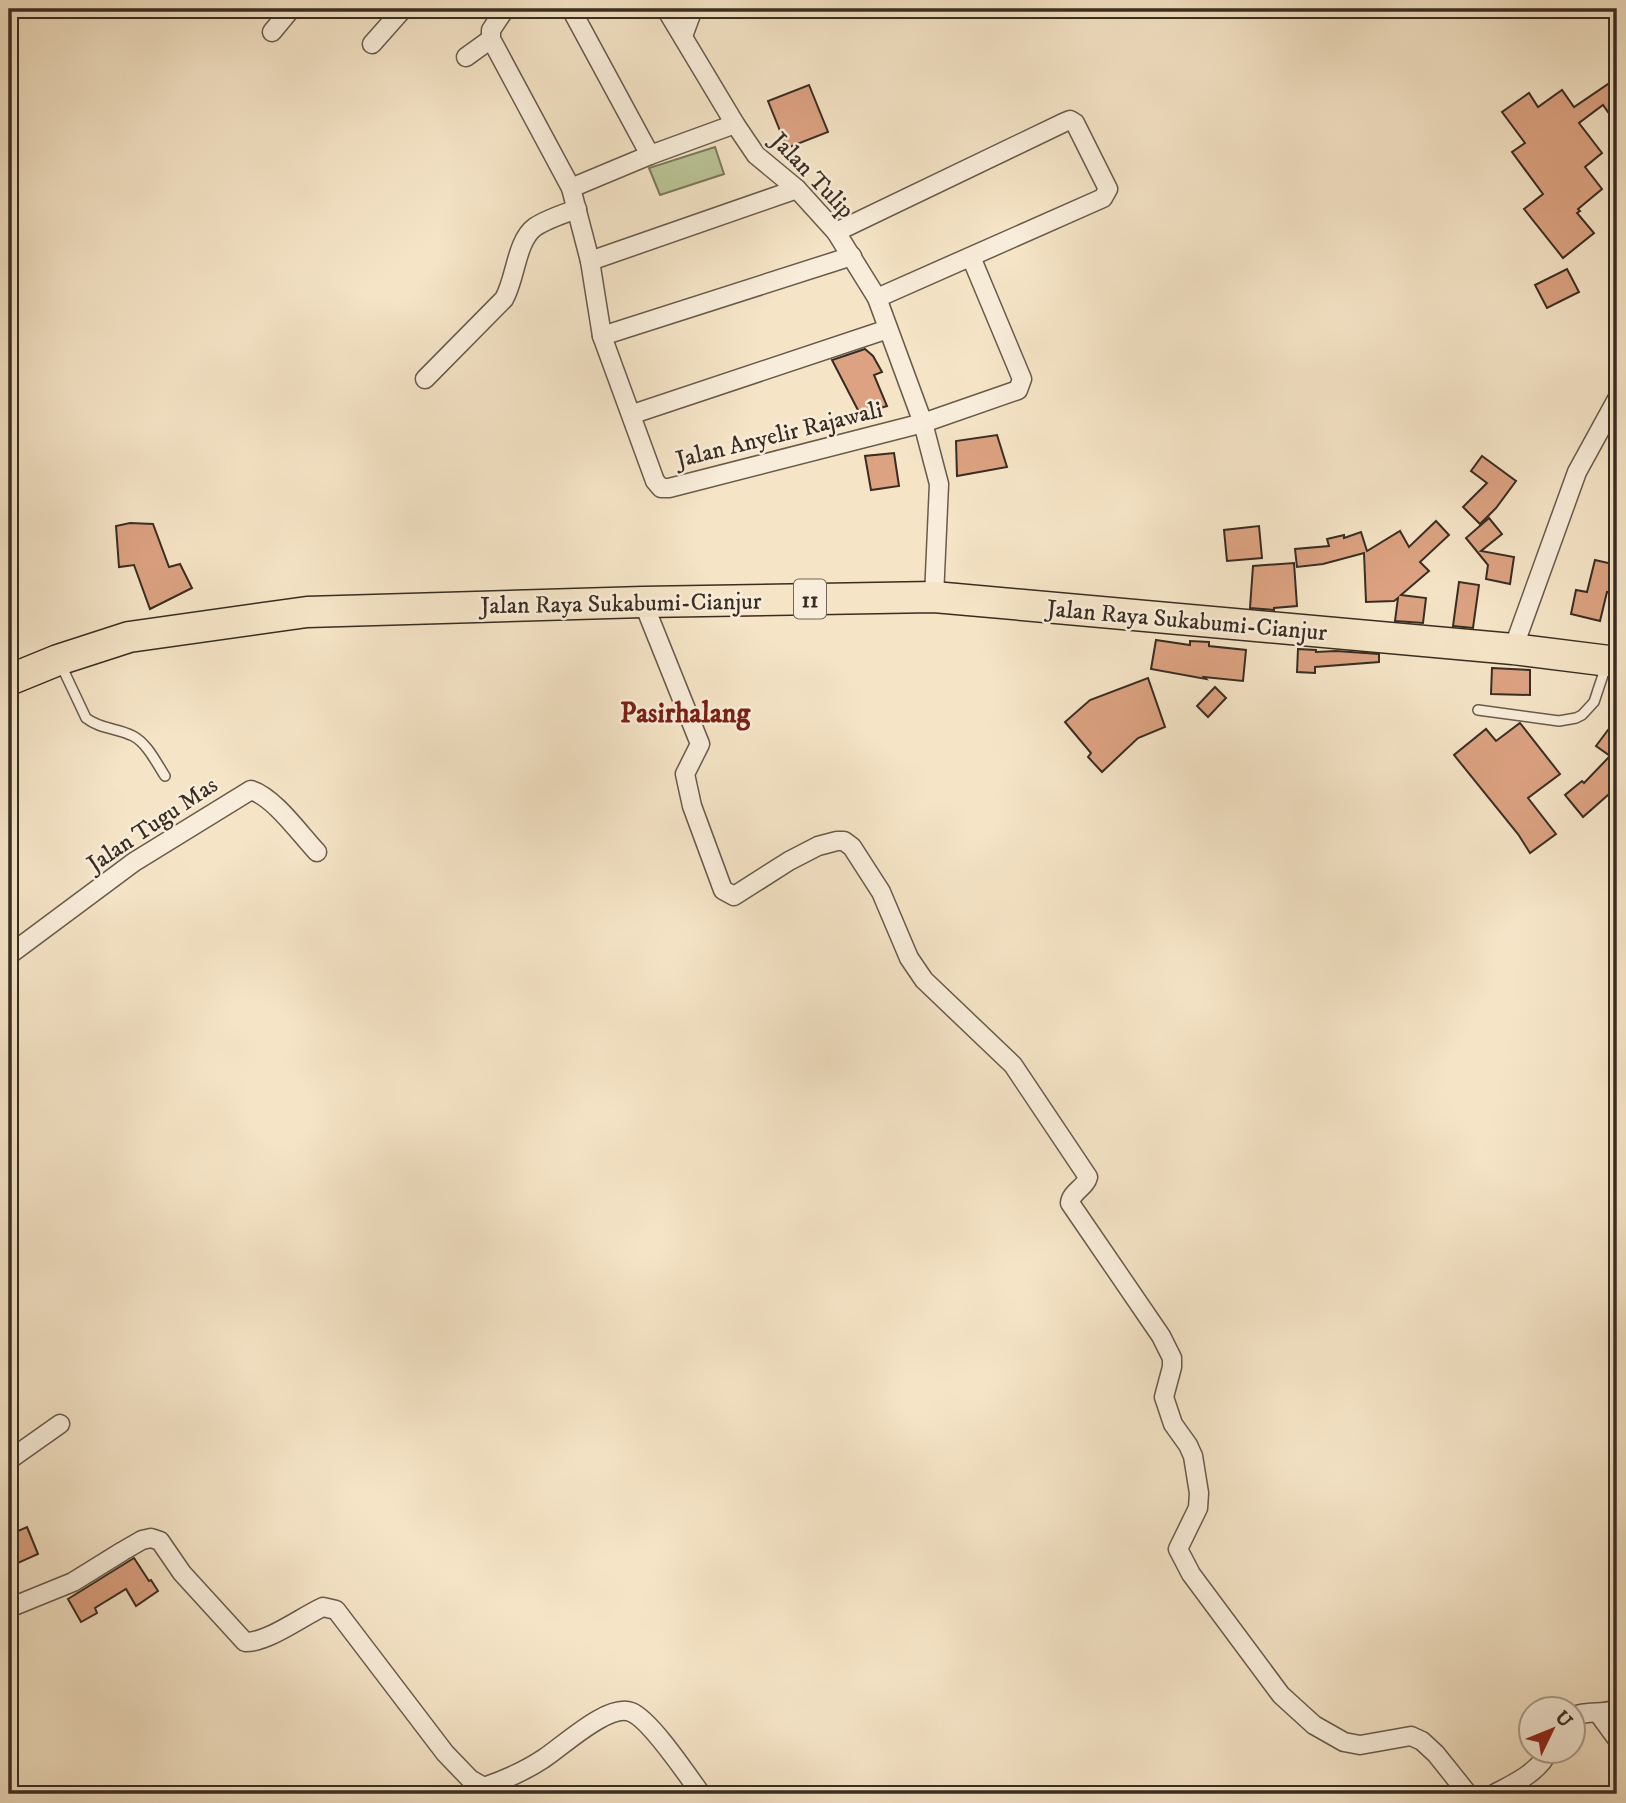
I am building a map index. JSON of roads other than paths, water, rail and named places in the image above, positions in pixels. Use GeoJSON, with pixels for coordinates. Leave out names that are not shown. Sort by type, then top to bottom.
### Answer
{"type":"FeatureCollection","features":[{"type":"Feature","properties":{"kind":"highway","name":"Jalan Raya Sukabumi-Cianjur"},"geometry":{"type":"LineString","coordinates":[[9,680],[58,660],[129,637],[307,612],[934,597],[1513,649],[1612,662]]}},
{"type":"Feature","properties":{"kind":"street"},"geometry":{"type":"LineString","coordinates":[[272,33],[291,9]]}},
{"type":"Feature","properties":{"kind":"street"},"geometry":{"type":"LineString","coordinates":[[372,44],[403,9]]}},
{"type":"Feature","properties":{"kind":"street"},"geometry":{"type":"LineString","coordinates":[[466,57],[491,39],[491,30],[505,9]]}},
{"type":"Feature","properties":{"kind":"street"},"geometry":{"type":"LineString","coordinates":[[571,9],[650,155]]}},
{"type":"Feature","properties":{"kind":"street","name":"Jalan Tulip"},"geometry":{"type":"LineString","coordinates":[[666,9],[756,155],[797,190],[836,232],[877,298],[923,423],[939,484],[934,597]]}},
{"type":"Feature","properties":{"kind":"street"},"geometry":{"type":"LineString","coordinates":[[683,36],[693,9]]}},
{"type":"Feature","properties":{"kind":"street","name":"Jalan Anyelir Rajawali"},"geometry":{"type":"LineString","coordinates":[[491,39],[571,188],[590,261],[602,336],[655,481],[661,488],[923,423]]}},
{"type":"Feature","properties":{"kind":"street"},"geometry":{"type":"LineString","coordinates":[[836,232],[1065,122],[1070,120],[1075,123],[1108,189],[1103,198],[877,298]]}},
{"type":"Feature","properties":{"kind":"street"},"geometry":{"type":"LineString","coordinates":[[571,188],[735,124]]}},
{"type":"Feature","properties":{"kind":"street"},"geometry":{"type":"LineString","coordinates":[[590,261],[797,190]]}},
{"type":"Feature","properties":{"kind":"street"},"geometry":{"type":"LineString","coordinates":[[425,379],[504,299],[511,287],[526,236],[542,223],[577,209]]}},
{"type":"Feature","properties":{"kind":"street"},"geometry":{"type":"LineString","coordinates":[[602,336],[852,256]]}},
{"type":"Feature","properties":{"kind":"street"},"geometry":{"type":"LineString","coordinates":[[923,423],[1018,390],[1022,384],[1023,379],[971,257]]}},
{"type":"Feature","properties":{"kind":"street"},"geometry":{"type":"LineString","coordinates":[[632,414],[888,329]]}},
{"type":"Feature","properties":{"kind":"street"},"geometry":{"type":"LineString","coordinates":[[1513,649],[1577,472],[1617,399]]}},
{"type":"Feature","properties":{"kind":"street"},"geometry":{"type":"LineString","coordinates":[[643,602],[700,744],[685,774],[692,806],[723,890],[734,896],[789,861],[828,843],[844,841],[852,847],[881,892],[909,958],[923,980],[1013,1065],[1088,1177],[1088,1181],[1071,1198],[1070,1203],[1161,1336],[1172,1357],[1164,1397],[1173,1424],[1193,1456],[1199,1493],[1198,1508],[1178,1549],[1191,1574],[1281,1695],[1314,1725],[1344,1742],[1360,1745],[1410,1736],[1422,1741],[1468,1794]]}},
{"type":"Feature","properties":{"kind":"street","name":"Jalan Tugu Mas"},"geometry":{"type":"LineString","coordinates":[[9,955],[134,862],[251,790],[273,805],[317,852]]}},
{"type":"Feature","properties":{"kind":"street"},"geometry":{"type":"LineString","coordinates":[[9,1460],[60,1423]]}},
{"type":"Feature","properties":{"kind":"street"},"geometry":{"type":"LineString","coordinates":[[9,1608],[73,1582],[142,1540],[151,1538],[160,1541],[183,1573],[244,1642],[253,1643],[323,1607],[336,1610],[445,1753],[470,1779],[484,1787],[542,1760],[587,1727],[614,1712],[630,1712],[645,1721],[701,1794]]}},
{"type":"Feature","properties":{"kind":"street"},"geometry":{"type":"LineString","coordinates":[[1588,1711],[1607,1713],[1617,1709]]}},
{"type":"Feature","properties":{"kind":"street"},"geometry":{"type":"LineString","coordinates":[[1598,1713],[1617,1739]]}},
{"type":"Feature","properties":{"kind":"street"},"geometry":{"type":"LineString","coordinates":[[1494,1794],[1517,1782],[1540,1764]]}},
{"type":"Feature","properties":{"kind":"lane"},"geometry":{"type":"LineString","coordinates":[[58,660],[86,718],[92,723],[133,736],[141,742],[165,776]]}},
{"type":"Feature","properties":{"kind":"lane"},"geometry":{"type":"LineString","coordinates":[[1478,710],[1559,721],[1576,718],[1594,702],[1612,662]]}},
{"type":"Feature","properties":{"kind":"district","name":"Pasirhalang"},"geometry":{"type":"Point","coordinates":[685,712]}}]}
